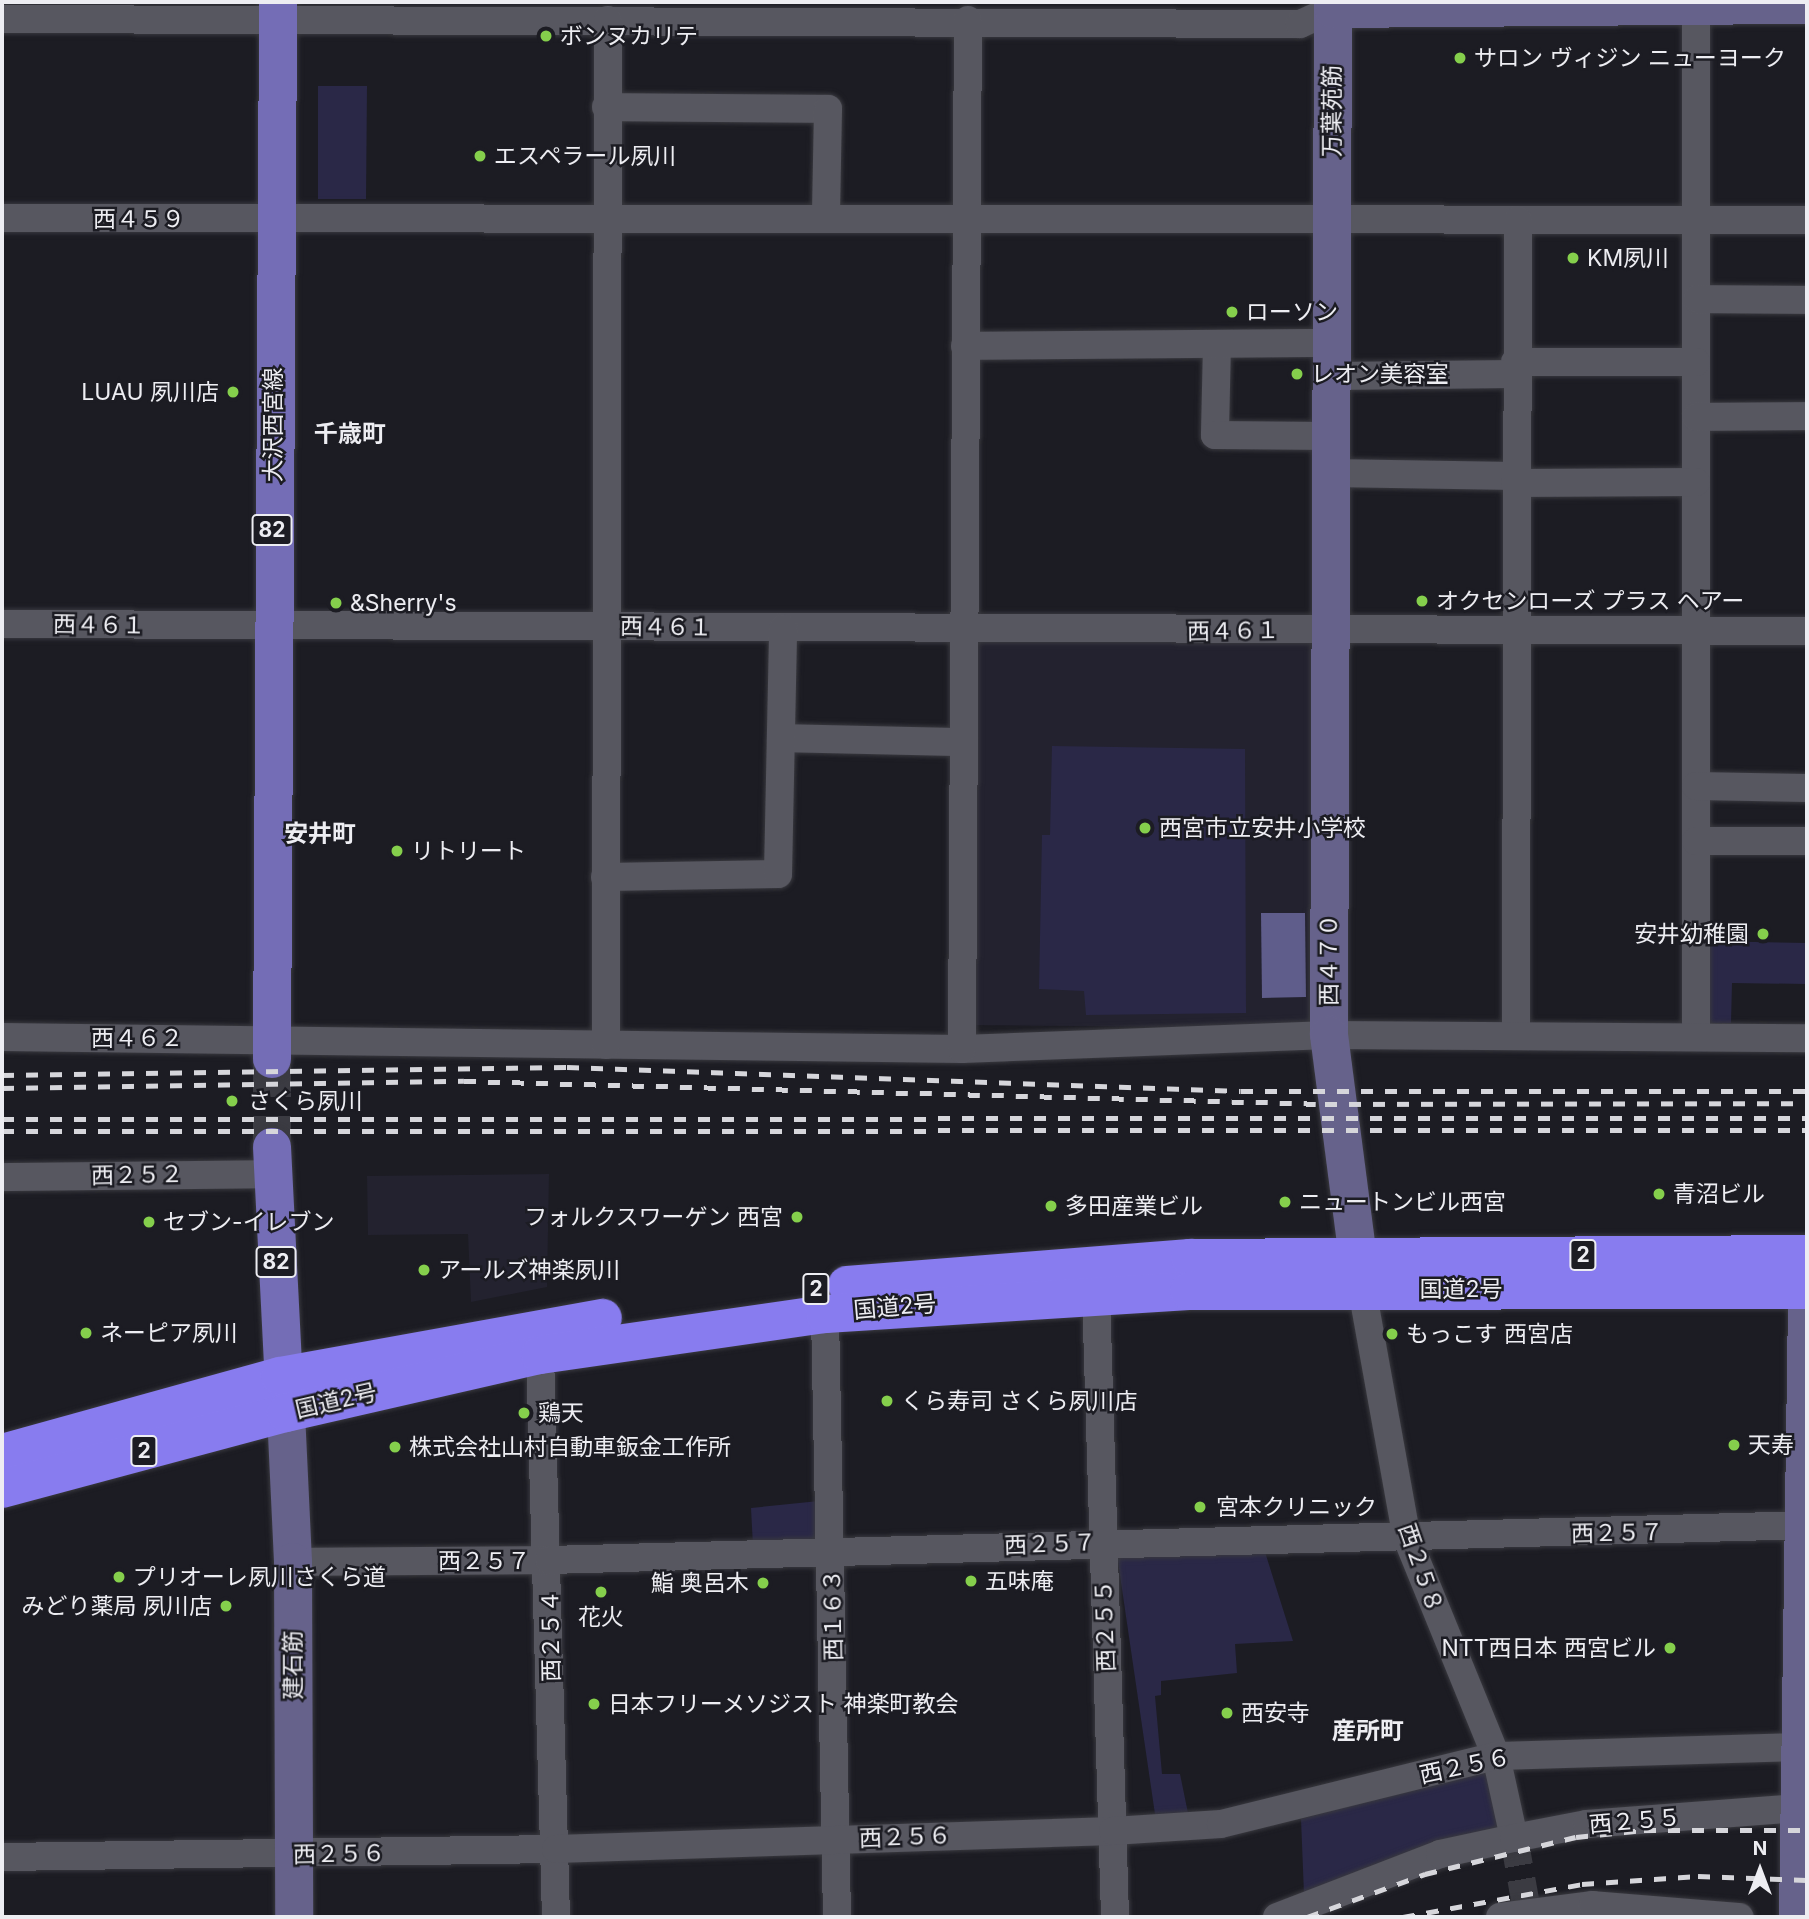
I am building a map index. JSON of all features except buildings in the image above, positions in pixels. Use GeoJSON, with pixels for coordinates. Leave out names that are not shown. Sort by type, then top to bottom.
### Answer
{"type":"FeatureCollection","features":[{"type":"Feature","properties":{"kind":"highway","name":"国道2号"},"geometry":{"type":"LineString","coordinates":[[2,1489],[286,1413],[540,1355],[825,1314],[1360,1273],[1807,1254]]}},
{"type":"Feature","properties":{"kind":"highway","name":"国道2号"},"geometry":{"type":"LineString","coordinates":[[2,1453],[280,1376],[543,1327],[900,1278],[1190,1258],[1360,1273],[1807,1290]]}},
{"type":"Feature","properties":{"kind":"main road","name":"大沢西宮線"},"geometry":{"type":"LineString","coordinates":[[272,1048],[271,627],[278,11]]}},
{"type":"Feature","properties":{"kind":"main road","name":"82"},"geometry":{"type":"LineString","coordinates":[[272,1160],[280,1376],[286,1413]]}},
{"type":"Feature","properties":{"kind":"street"},"geometry":{"type":"LineString","coordinates":[[2,19],[278,11],[608,20],[1300,24],[1323,4],[1807,5]]}},
{"type":"Feature","properties":{"kind":"street","name":"万葉苑筋"},"geometry":{"type":"LineString","coordinates":[[1323,4],[1332,219],[1330,436]]}},
{"type":"Feature","properties":{"kind":"street"},"geometry":{"type":"LineString","coordinates":[[1696,4],[1696,1035]]}},
{"type":"Feature","properties":{"kind":"street"},"geometry":{"type":"LineString","coordinates":[[606,1045],[603,626],[608,20]]}},
{"type":"Feature","properties":{"kind":"street"},"geometry":{"type":"LineString","coordinates":[[962,1049],[968,20]]}},
{"type":"Feature","properties":{"kind":"street"},"geometry":{"type":"LineString","coordinates":[[607,107],[828,110],[826,216]]}},
{"type":"Feature","properties":{"kind":"street","name":"西４５９"},"geometry":{"type":"LineString","coordinates":[[2,218],[966,215],[1807,220]]}},
{"type":"Feature","properties":{"kind":"street"},"geometry":{"type":"LineString","coordinates":[[1516,1034],[1514,632],[1518,220]]}},
{"type":"Feature","properties":{"kind":"street"},"geometry":{"type":"LineString","coordinates":[[1697,299],[1807,300]]}},
{"type":"Feature","properties":{"kind":"street"},"geometry":{"type":"LineString","coordinates":[[965,346],[1217,344],[1330,360],[1515,368],[1696,362]]}},
{"type":"Feature","properties":{"kind":"street"},"geometry":{"type":"LineString","coordinates":[[1217,344],[1215,435],[1330,436]]}},
{"type":"Feature","properties":{"kind":"street"},"geometry":{"type":"LineString","coordinates":[[1696,417],[1807,416]]}},
{"type":"Feature","properties":{"kind":"street","name":"西４７０"},"geometry":{"type":"LineString","coordinates":[[1330,436],[1329,1035],[1360,1273]]}},
{"type":"Feature","properties":{"kind":"street"},"geometry":{"type":"LineString","coordinates":[[1330,473],[1696,482]]}},
{"type":"Feature","properties":{"kind":"street","name":"西４６１"},"geometry":{"type":"LineString","coordinates":[[2,624],[271,627],[603,626],[964,631],[1807,631]]}},
{"type":"Feature","properties":{"kind":"street"},"geometry":{"type":"LineString","coordinates":[[605,877],[778,874],[783,628]]}},
{"type":"Feature","properties":{"kind":"street"},"geometry":{"type":"LineString","coordinates":[[781,738],[964,742]]}},
{"type":"Feature","properties":{"kind":"street"},"geometry":{"type":"LineString","coordinates":[[1696,786],[1807,788]]}},
{"type":"Feature","properties":{"kind":"street"},"geometry":{"type":"LineString","coordinates":[[1696,841],[1807,841]]}},
{"type":"Feature","properties":{"kind":"street","name":"西４６２"},"geometry":{"type":"LineString","coordinates":[[2,1037],[272,1048],[606,1045],[962,1049],[1329,1035],[1696,1035],[1807,1038]]}},
{"type":"Feature","properties":{"kind":"street","name":"西２５２"},"geometry":{"type":"LineString","coordinates":[[2,1177],[272,1160]]}},
{"type":"Feature","properties":{"kind":"street","name":"西２５８"},"geometry":{"type":"LineString","coordinates":[[1360,1273],[1407,1538],[1496,1755],[1514,1838]]}},
{"type":"Feature","properties":{"kind":"street","name":"西２５５"},"geometry":{"type":"LineString","coordinates":[[1096,1294],[1101,1542],[1115,1917]]}},
{"type":"Feature","properties":{"kind":"street"},"geometry":{"type":"LineString","coordinates":[[1798,1917],[1798,1808],[1805,1701],[1807,1305]]}},
{"type":"Feature","properties":{"kind":"street","name":"西１６３"},"geometry":{"type":"LineString","coordinates":[[825,1314],[838,1917]]}},
{"type":"Feature","properties":{"kind":"street","name":"西２５４"},"geometry":{"type":"LineString","coordinates":[[540,1355],[549,1560],[556,1917]]}},
{"type":"Feature","properties":{"kind":"street","name":"建石筋"},"geometry":{"type":"LineString","coordinates":[[286,1413],[293,1562],[294,1917]]}},
{"type":"Feature","properties":{"kind":"street","name":"西２５７"},"geometry":{"type":"LineString","coordinates":[[293,1562],[549,1560],[1101,1542],[1407,1538],[1806,1525]]}},
{"type":"Feature","properties":{"kind":"street","name":"西２５６"},"geometry":{"type":"LineString","coordinates":[[2,1857],[293,1856],[1113,1831],[1220,1824],[1496,1755],[1801,1747]]}},
{"type":"Feature","properties":{"kind":"street","name":"西２５５"},"geometry":{"type":"LineString","coordinates":[[1277,1917],[1440,1854],[1514,1838],[1587,1824],[1798,1808]]}},
{"type":"Feature","properties":{"kind":"street"},"geometry":{"type":"LineString","coordinates":[[1518,1915],[1593,1905],[1740,1917]]}},
{"type":"Feature","properties":{"kind":"shaded area"},"geometry":{"type":"Polygon","coordinates":[[[318,86],[367,86],[366,199],[318,199],[318,86]]]}},
{"type":"Feature","properties":{"kind":"shaded area","name":"西宮市立安井小学校"},"geometry":{"type":"Polygon","coordinates":[[[974,640],[1316,643],[1317,1014],[1306,1028],[974,1025],[974,640]]]}},
{"type":"Feature","properties":{"kind":"shaded area"},"geometry":{"type":"Polygon","coordinates":[[[1052,746],[1245,749],[1246,1013],[1086,1015],[1084,991],[1039,989],[1042,835],[1050,835],[1052,746]]]}},
{"type":"Feature","properties":{"kind":"shaded area"},"geometry":{"type":"Polygon","coordinates":[[[1261,913],[1305,913],[1306,997],[1262,998],[1261,913]]]}},
{"type":"Feature","properties":{"kind":"shaded area"},"geometry":{"type":"Polygon","coordinates":[[[1703,941],[1807,943],[1807,984],[1732,983],[1731,1023],[1706,1023],[1703,941]]]}},
{"type":"Feature","properties":{"kind":"shaded area"},"geometry":{"type":"Polygon","coordinates":[[[549,1174],[547,1287],[471,1302],[468,1234],[368,1235],[367,1176],[549,1174]]]}},
{"type":"Feature","properties":{"kind":"shaded area"},"geometry":{"type":"Polygon","coordinates":[[[819,1501],[820,1535],[812,1544],[753,1546],[751,1508],[819,1501]]]}},
{"type":"Feature","properties":{"kind":"shaded area"},"geometry":{"type":"Polygon","coordinates":[[[1265,1552],[1293,1641],[1235,1644],[1237,1673],[1161,1681],[1161,1695],[1155,1696],[1162,1774],[1180,1774],[1189,1818],[1156,1821],[1117,1555],[1265,1552]]]}},
{"type":"Feature","properties":{"kind":"shaded area"},"geometry":{"type":"Polygon","coordinates":[[[1479,1768],[1489,1771],[1503,1830],[1304,1894],[1301,1819],[1479,1768]]]}},
{"type":"Feature","properties":{"kind":"tunnel"},"geometry":{"type":"LineString","coordinates":[[272,1059],[272,1147]]}},
{"type":"Feature","properties":{"kind":"tunnel"},"geometry":{"type":"LineString","coordinates":[[1514,1838],[1527,1911]]}},
{"type":"Feature","properties":{"kind":"railway"},"geometry":{"type":"LineString","coordinates":[[2,1075],[567,1067],[1241,1091],[1807,1091]]}},
{"type":"Feature","properties":{"kind":"railway"},"geometry":{"type":"LineString","coordinates":[[2,1088],[464,1081],[1325,1104],[1807,1103]]}},
{"type":"Feature","properties":{"kind":"railway"},"geometry":{"type":"LineString","coordinates":[[2,1119],[1807,1118]]}},
{"type":"Feature","properties":{"kind":"railway"},"geometry":{"type":"LineString","coordinates":[[2,1131],[1807,1130]]}},
{"type":"Feature","properties":{"kind":"railway"},"geometry":{"type":"LineString","coordinates":[[1307,1917],[1425,1874],[1576,1837],[1644,1830],[1807,1830]]}},
{"type":"Feature","properties":{"kind":"railway"},"geometry":{"type":"LineString","coordinates":[[1403,1917],[1582,1884],[1698,1876],[1807,1880]]}},
{"type":"Feature","properties":{"kind":"place","name":"ボンヌカリテ"},"geometry":{"type":"Point","coordinates":[546,36]}},
{"type":"Feature","properties":{"kind":"place","name":"サロン ヴィジン ニューヨーク"},"geometry":{"type":"Point","coordinates":[1460,58]}},
{"type":"Feature","properties":{"kind":"place","name":"エスペラール夙川"},"geometry":{"type":"Point","coordinates":[480,156]}},
{"type":"Feature","properties":{"kind":"place","name":"KM夙川"},"geometry":{"type":"Point","coordinates":[1573,258]}},
{"type":"Feature","properties":{"kind":"place","name":"ローソン"},"geometry":{"type":"Point","coordinates":[1232,312]}},
{"type":"Feature","properties":{"kind":"place","name":"レオン美容室"},"geometry":{"type":"Point","coordinates":[1297,374]}},
{"type":"Feature","properties":{"kind":"place","name":"LUAU 夙川店"},"geometry":{"type":"Point","coordinates":[233,392]}},
{"type":"Feature","properties":{"kind":"place","name":"オクセンローズ プラス ヘアー"},"geometry":{"type":"Point","coordinates":[1422,601]}},
{"type":"Feature","properties":{"kind":"place","name":"&Sherry's"},"geometry":{"type":"Point","coordinates":[336,603]}},
{"type":"Feature","properties":{"kind":"place","name":"西宮市立安井小学校"},"geometry":{"type":"Point","coordinates":[1145,828]}},
{"type":"Feature","properties":{"kind":"place","name":"リトリート"},"geometry":{"type":"Point","coordinates":[397,851]}},
{"type":"Feature","properties":{"kind":"place","name":"安井幼稚園"},"geometry":{"type":"Point","coordinates":[1763,934]}},
{"type":"Feature","properties":{"kind":"place","name":"さくら夙川"},"geometry":{"type":"Point","coordinates":[232,1101]}},
{"type":"Feature","properties":{"kind":"place","name":"青沼ビル"},"geometry":{"type":"Point","coordinates":[1659,1194]}},
{"type":"Feature","properties":{"kind":"place","name":"ニュートンビル西宮"},"geometry":{"type":"Point","coordinates":[1285,1202]}},
{"type":"Feature","properties":{"kind":"place","name":"多田産業ビル"},"geometry":{"type":"Point","coordinates":[1051,1206]}},
{"type":"Feature","properties":{"kind":"place","name":"フォルクスワーゲン 西宮"},"geometry":{"type":"Point","coordinates":[797,1217]}},
{"type":"Feature","properties":{"kind":"place","name":"セブン-イレブン"},"geometry":{"type":"Point","coordinates":[149,1222]}},
{"type":"Feature","properties":{"kind":"place","name":"アールズ神楽夙川"},"geometry":{"type":"Point","coordinates":[424,1270]}},
{"type":"Feature","properties":{"kind":"place","name":"ネーピア夙川"},"geometry":{"type":"Point","coordinates":[86,1333]}},
{"type":"Feature","properties":{"kind":"place","name":"もっこす 西宮店"},"geometry":{"type":"Point","coordinates":[1392,1334]}},
{"type":"Feature","properties":{"kind":"place","name":"くら寿司 さくら夙川店"},"geometry":{"type":"Point","coordinates":[887,1401]}},
{"type":"Feature","properties":{"kind":"place","name":"鶏天"},"geometry":{"type":"Point","coordinates":[524,1413]}},
{"type":"Feature","properties":{"kind":"place","name":"天寿"},"geometry":{"type":"Point","coordinates":[1734,1445]}},
{"type":"Feature","properties":{"kind":"place","name":"株式会社山村自動車鈑金工作所"},"geometry":{"type":"Point","coordinates":[395,1447]}},
{"type":"Feature","properties":{"kind":"place","name":"宮本クリニック"},"geometry":{"type":"Point","coordinates":[1200,1507]}},
{"type":"Feature","properties":{"kind":"place","name":"プリオーレ夙川さくら道"},"geometry":{"type":"Point","coordinates":[119,1577]}},
{"type":"Feature","properties":{"kind":"place","name":"五味庵"},"geometry":{"type":"Point","coordinates":[971,1581]}},
{"type":"Feature","properties":{"kind":"place","name":"鮨 奥呂木"},"geometry":{"type":"Point","coordinates":[763,1583]}},
{"type":"Feature","properties":{"kind":"place","name":"花火"},"geometry":{"type":"Point","coordinates":[601,1592]}},
{"type":"Feature","properties":{"kind":"place","name":"みどり薬局 夙川店"},"geometry":{"type":"Point","coordinates":[226,1606]}},
{"type":"Feature","properties":{"kind":"place","name":"NTT西日本 西宮ビル"},"geometry":{"type":"Point","coordinates":[1670,1648]}},
{"type":"Feature","properties":{"kind":"place","name":"日本フリーメソジスト 神楽町教会"},"geometry":{"type":"Point","coordinates":[594,1704]}},
{"type":"Feature","properties":{"kind":"place","name":"西安寺"},"geometry":{"type":"Point","coordinates":[1227,1713]}},
{"type":"Feature","properties":{"kind":"district","name":"千歳町"},"geometry":{"type":"Point","coordinates":[350,434]}},
{"type":"Feature","properties":{"kind":"district","name":"安井町"},"geometry":{"type":"Point","coordinates":[320,834]}},
{"type":"Feature","properties":{"kind":"district","name":"産所町"},"geometry":{"type":"Point","coordinates":[1368,1731]}}]}
